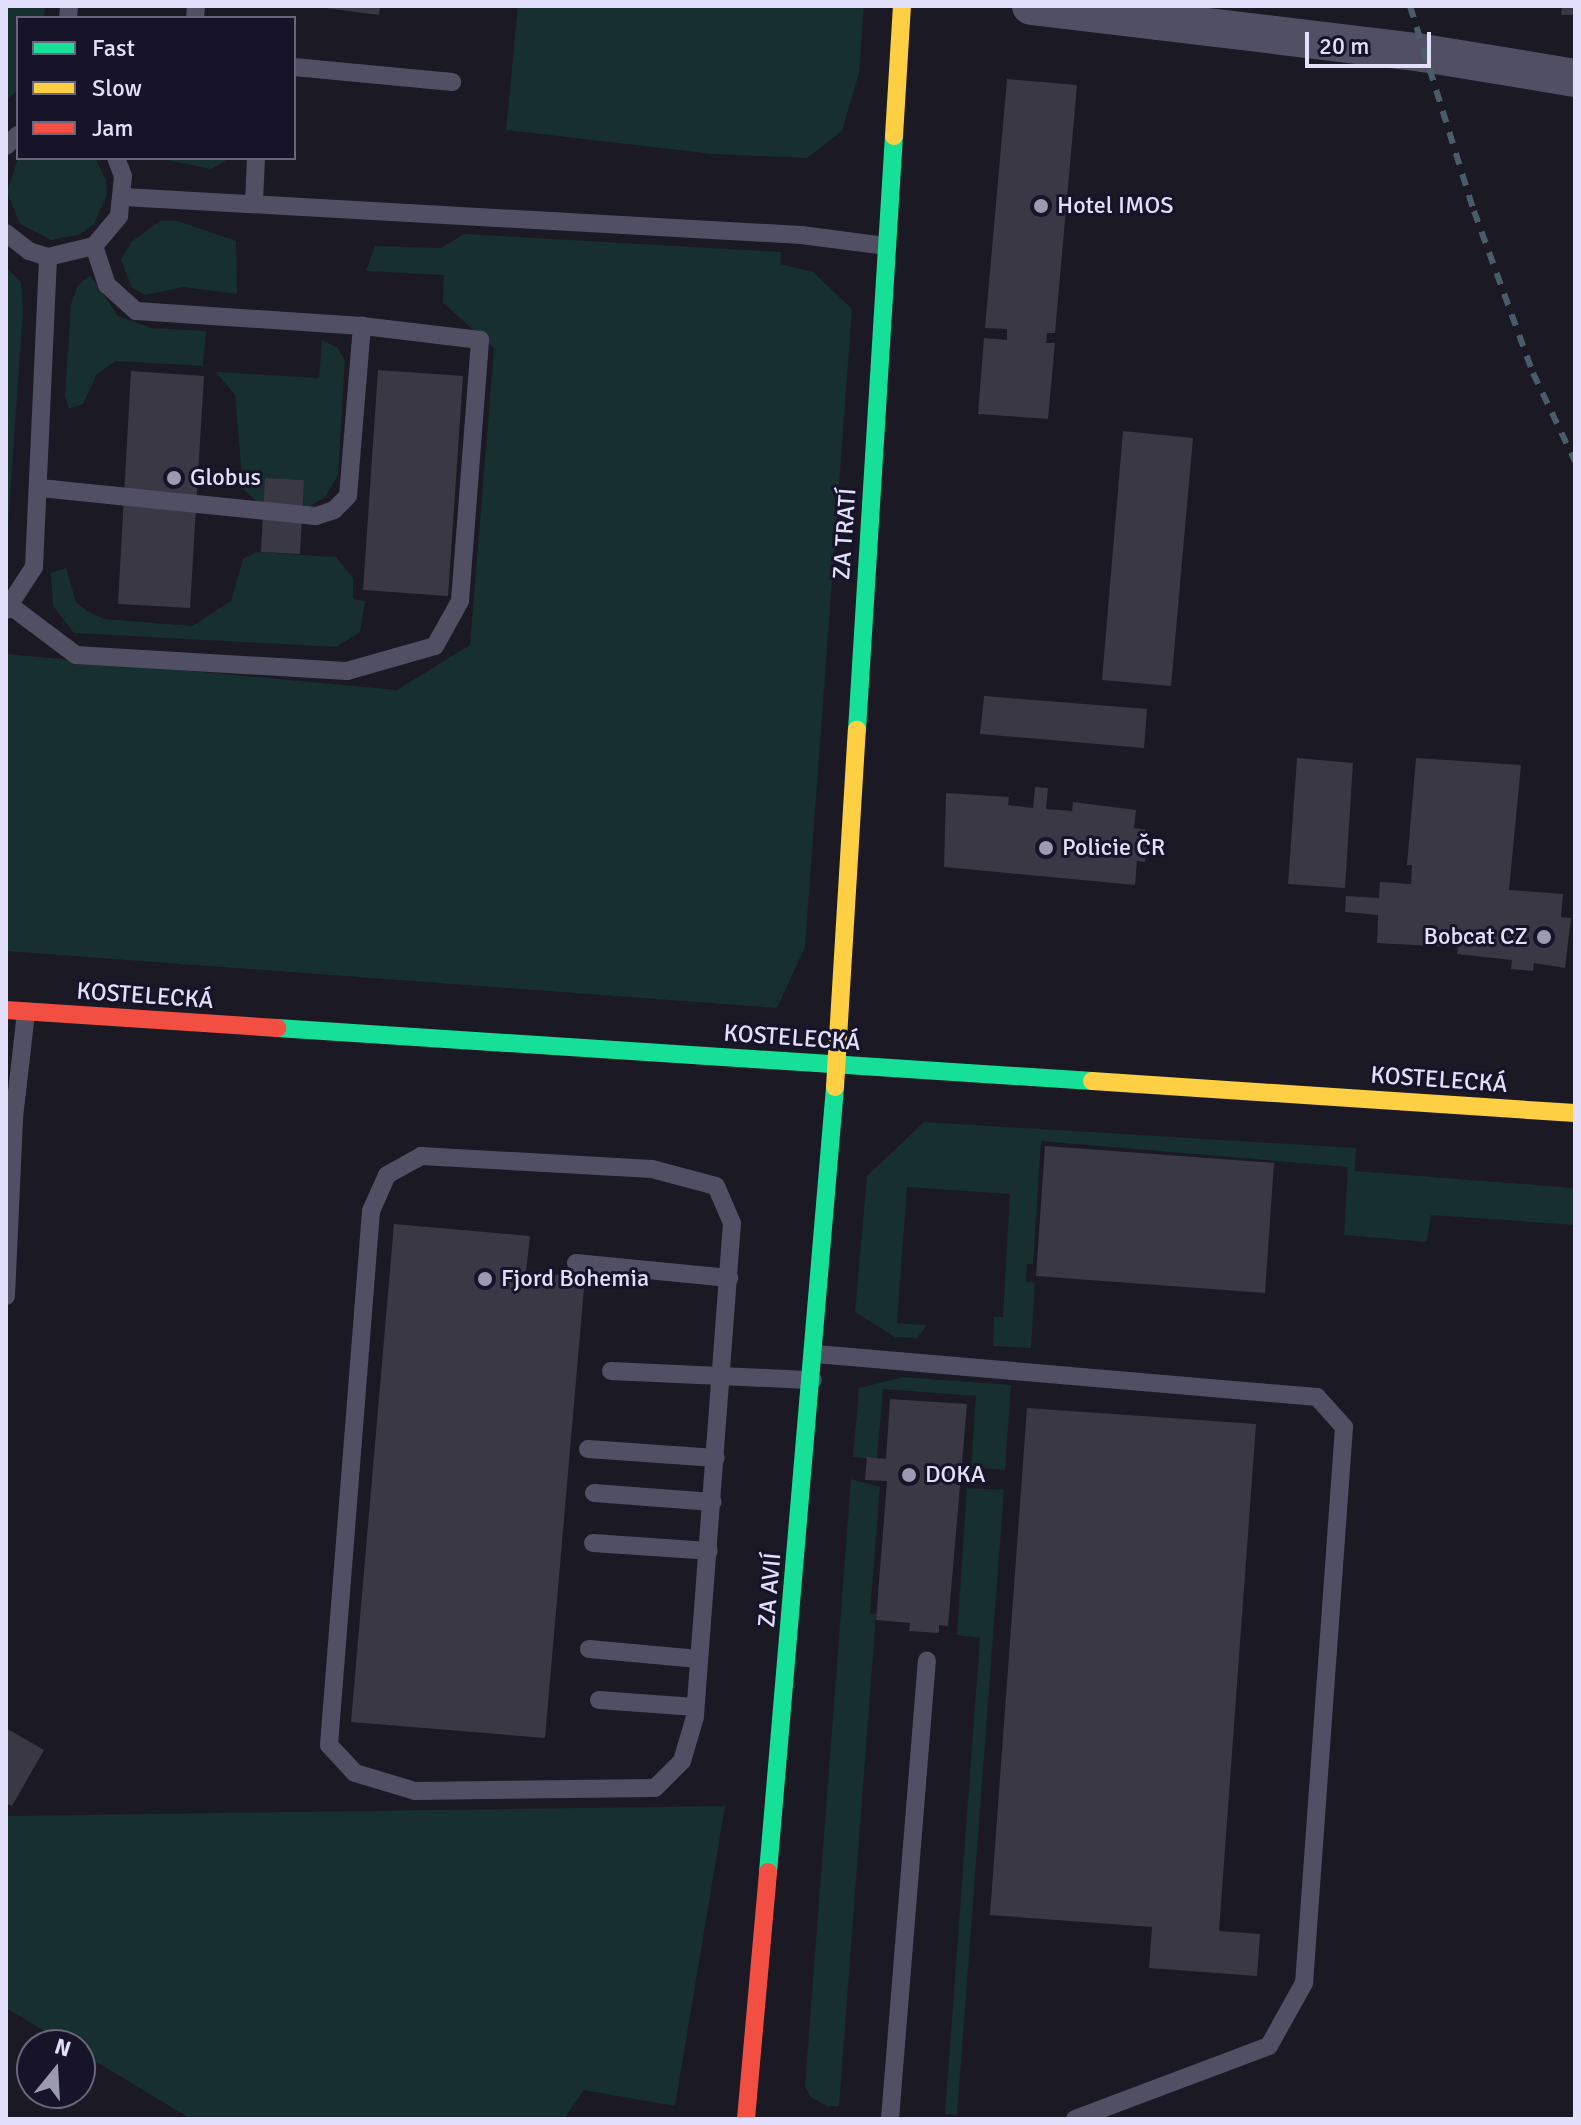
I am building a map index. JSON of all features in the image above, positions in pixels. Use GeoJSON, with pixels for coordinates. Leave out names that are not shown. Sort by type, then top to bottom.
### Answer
{"type":"FeatureCollection","features":[{"type":"Feature","properties":{"kind":"street","name":"ZA TRATÍ"},"geometry":{"type":"LineString","coordinates":[[836,1065],[902,6]]}},
{"type":"Feature","properties":{"kind":"street"},"geometry":{"type":"LineString","coordinates":[[1031,6],[1423,53],[1575,78]]}},
{"type":"Feature","properties":{"kind":"street","name":"KOSTELECKÁ"},"geometry":{"type":"LineString","coordinates":[[6,1010],[1575,1113]]}},
{"type":"Feature","properties":{"kind":"street","name":"ZA AVIÍ"},"geometry":{"type":"LineString","coordinates":[[746,2119],[816,1354],[836,1065]]}},
{"type":"Feature","properties":{"kind":"lane"},"geometry":{"type":"LineString","coordinates":[[296,67],[452,82]]}},
{"type":"Feature","properties":{"kind":"lane"},"geometry":{"type":"LineString","coordinates":[[6,233],[29,251],[48,257],[94,246],[114,224],[124,197],[116,160]]}},
{"type":"Feature","properties":{"kind":"lane"},"geometry":{"type":"LineString","coordinates":[[254,202],[256,160]]}},
{"type":"Feature","properties":{"kind":"lane"},"geometry":{"type":"LineString","coordinates":[[124,197],[801,235],[887,246]]}},
{"type":"Feature","properties":{"kind":"lane"},"geometry":{"type":"LineString","coordinates":[[48,257],[40,488],[34,567],[9,608],[76,655],[347,671],[435,646],[460,601],[480,340],[362,326],[136,311],[107,285],[94,246]]}},
{"type":"Feature","properties":{"kind":"lane"},"geometry":{"type":"LineString","coordinates":[[40,488],[316,516],[334,510],[348,496],[362,326]]}},
{"type":"Feature","properties":{"kind":"lane"},"geometry":{"type":"LineString","coordinates":[[6,1296],[14,1118],[26,1012]]}},
{"type":"Feature","properties":{"kind":"lane"},"geometry":{"type":"LineString","coordinates":[[421,1156],[652,1169],[716,1186],[732,1223],[724,1373],[695,1707],[682,1761],[655,1788],[415,1791],[355,1773],[329,1745],[371,1211],[387,1175],[421,1156]]}},
{"type":"Feature","properties":{"kind":"lane"},"geometry":{"type":"LineString","coordinates":[[576,1263],[729,1278]]}},
{"type":"Feature","properties":{"kind":"lane"},"geometry":{"type":"LineString","coordinates":[[816,1354],[1317,1397],[1344,1427],[1304,1983],[1269,2046],[1075,2119]]}},
{"type":"Feature","properties":{"kind":"lane"},"geometry":{"type":"LineString","coordinates":[[611,1371],[724,1373],[813,1380]]}},
{"type":"Feature","properties":{"kind":"lane"},"geometry":{"type":"LineString","coordinates":[[588,1449],[716,1458]]}},
{"type":"Feature","properties":{"kind":"lane"},"geometry":{"type":"LineString","coordinates":[[594,1493],[713,1502]]}},
{"type":"Feature","properties":{"kind":"lane"},"geometry":{"type":"LineString","coordinates":[[593,1543],[709,1551]]}},
{"type":"Feature","properties":{"kind":"lane"},"geometry":{"type":"LineString","coordinates":[[589,1649],[699,1659]]}},
{"type":"Feature","properties":{"kind":"lane"},"geometry":{"type":"LineString","coordinates":[[890,2119],[927,1660]]}},
{"type":"Feature","properties":{"kind":"lane"},"geometry":{"type":"LineString","coordinates":[[599,1700],[695,1707]]}},
{"type":"Feature","properties":{"kind":"green space"},"geometry":{"type":"Polygon","coordinates":[[[6,6],[45,6],[44,16],[16,16],[16,92],[6,99],[6,6]]]}},
{"type":"Feature","properties":{"kind":"green space"},"geometry":{"type":"Polygon","coordinates":[[[518,6],[864,6],[859,73],[842,131],[807,158],[713,154],[506,130],[518,6]]]}},
{"type":"Feature","properties":{"kind":"green space"},"geometry":{"type":"Polygon","coordinates":[[[17,160],[96,160],[106,180],[107,195],[94,224],[81,234],[51,240],[20,224],[7,192],[17,160]]]}},
{"type":"Feature","properties":{"kind":"green space"},"geometry":{"type":"Polygon","coordinates":[[[167,160],[227,160],[211,169],[167,160]]]}},
{"type":"Feature","properties":{"kind":"green space"},"geometry":{"type":"Polygon","coordinates":[[[160,221],[177,221],[236,241],[237,294],[183,287],[145,295],[132,288],[121,260],[131,242],[160,221]]]}},
{"type":"Feature","properties":{"kind":"green space"},"geometry":{"type":"Polygon","coordinates":[[[464,234],[781,252],[780,264],[813,272],[852,309],[805,947],[777,1008],[6,951],[6,654],[397,690],[470,645],[494,348],[443,303],[444,275],[366,271],[375,246],[441,248],[464,234]]]}},
{"type":"Feature","properties":{"kind":"green space"},"geometry":{"type":"Polygon","coordinates":[[[6,267],[21,282],[23,310],[6,555],[6,267]]]}},
{"type":"Feature","properties":{"kind":"green space"},"geometry":{"type":"Polygon","coordinates":[[[90,275],[118,316],[151,328],[206,331],[203,366],[116,361],[97,374],[83,404],[69,409],[65,396],[71,304],[78,285],[90,275]]]}},
{"type":"Feature","properties":{"kind":"green space"},"geometry":{"type":"Polygon","coordinates":[[[322,340],[338,348],[345,361],[338,475],[325,497],[302,511],[303,480],[266,478],[264,508],[243,489],[235,395],[216,372],[319,378],[322,340]]]}},
{"type":"Feature","properties":{"kind":"green space"},"geometry":{"type":"Polygon","coordinates":[[[256,552],[336,557],[353,578],[353,599],[365,601],[360,632],[336,647],[74,633],[53,606],[51,573],[66,568],[76,602],[104,619],[192,626],[231,601],[243,559],[256,552]]]}},
{"type":"Feature","properties":{"kind":"green space"},"geometry":{"type":"Polygon","coordinates":[[[924,1122],[1356,1148],[1355,1171],[1575,1188],[1575,1225],[1431,1215],[1427,1242],[1344,1235],[1348,1167],[1041,1141],[1033,1264],[1027,1264],[1026,1281],[1035,1283],[1031,1348],[993,1346],[994,1317],[1003,1317],[1010,1194],[907,1187],[897,1323],[927,1325],[917,1338],[895,1337],[855,1312],[867,1176],[924,1122]]]}},
{"type":"Feature","properties":{"kind":"green space"},"geometry":{"type":"Polygon","coordinates":[[[903,1377],[1011,1385],[1005,1470],[971,1467],[976,1396],[883,1389],[877,1459],[853,1457],[859,1388],[903,1377]]]}},
{"type":"Feature","properties":{"kind":"green space"},"geometry":{"type":"Polygon","coordinates":[[[851,1479],[880,1487],[870,1613],[876,1614],[839,2106],[827,2106],[811,2097],[805,2086],[851,1479]]]}},
{"type":"Feature","properties":{"kind":"green space"},"geometry":{"type":"Polygon","coordinates":[[[967,1488],[1004,1490],[957,2115],[945,2114],[980,1638],[957,1635],[967,1488]]]}},
{"type":"Feature","properties":{"kind":"green space"},"geometry":{"type":"Polygon","coordinates":[[[725,1806],[675,2106],[584,2090],[564,2119],[191,2119],[96,2062],[96,2029],[41,2029],[6,2008],[6,1816],[725,1806]]]}},
{"type":"Feature","properties":{"kind":"building"},"geometry":{"type":"Polygon","coordinates":[[[310,6],[380,6],[379,15],[310,6]]]}},
{"type":"Feature","properties":{"kind":"building"},"geometry":{"type":"Polygon","coordinates":[[[1562,6],[1575,6],[1575,15],[1561,15],[1562,6]]]}},
{"type":"Feature","properties":{"kind":"building"},"geometry":{"type":"Polygon","coordinates":[[[1007,79],[1077,85],[1055,333],[1047,333],[1046,343],[1055,343],[1048,419],[978,414],[984,338],[1007,340],[1007,329],[985,328],[1007,79]]]}},
{"type":"Feature","properties":{"kind":"building"},"geometry":{"type":"Polygon","coordinates":[[[378,370],[463,376],[448,596],[363,590],[378,370]]]}},
{"type":"Feature","properties":{"kind":"building"},"geometry":{"type":"Polygon","coordinates":[[[131,371],[204,376],[190,608],[118,604],[131,371]]]}},
{"type":"Feature","properties":{"kind":"building"},"geometry":{"type":"Polygon","coordinates":[[[1123,431],[1193,438],[1171,686],[1102,680],[1123,431]]]}},
{"type":"Feature","properties":{"kind":"building"},"geometry":{"type":"Polygon","coordinates":[[[265,478],[304,480],[300,554],[261,552],[265,478]]]}},
{"type":"Feature","properties":{"kind":"building"},"geometry":{"type":"Polygon","coordinates":[[[984,696],[1147,709],[1144,748],[980,734],[984,696]]]}},
{"type":"Feature","properties":{"kind":"building"},"geometry":{"type":"Polygon","coordinates":[[[1297,758],[1353,763],[1345,888],[1288,884],[1297,758]]]}},
{"type":"Feature","properties":{"kind":"building"},"geometry":{"type":"Polygon","coordinates":[[[1416,758],[1521,765],[1509,890],[1563,894],[1561,917],[1571,918],[1565,968],[1534,963],[1533,971],[1511,969],[1512,960],[1457,954],[1460,935],[1451,934],[1450,947],[1377,943],[1378,915],[1345,912],[1346,896],[1379,898],[1380,882],[1411,884],[1412,865],[1407,865],[1416,758]]]}},
{"type":"Feature","properties":{"kind":"building","name":"Policie ČR"},"geometry":{"type":"Polygon","coordinates":[[[1035,787],[1048,788],[1046,809],[1072,811],[1073,802],[1136,810],[1134,828],[1149,830],[1145,862],[1137,861],[1135,885],[944,867],[946,793],[1009,797],[1008,805],[1033,808],[1035,787]]]}},
{"type":"Feature","properties":{"kind":"building"},"geometry":{"type":"Polygon","coordinates":[[[1045,1146],[1274,1163],[1265,1293],[1036,1276],[1045,1146]]]}},
{"type":"Feature","properties":{"kind":"building"},"geometry":{"type":"Polygon","coordinates":[[[394,1224],[530,1236],[526,1272],[585,1277],[545,1738],[351,1722],[394,1224]]]}},
{"type":"Feature","properties":{"kind":"building"},"geometry":{"type":"Polygon","coordinates":[[[890,1399],[967,1404],[948,1626],[939,1625],[939,1633],[909,1631],[910,1623],[876,1620],[887,1481],[865,1480],[867,1457],[886,1459],[890,1399]]]}},
{"type":"Feature","properties":{"kind":"building"},"geometry":{"type":"Polygon","coordinates":[[[1027,1408],[1256,1424],[1219,1931],[1260,1934],[1257,1976],[1149,1968],[1152,1927],[990,1915],[1027,1408]]]}},
{"type":"Feature","properties":{"kind":"building"},"geometry":{"type":"Polygon","coordinates":[[[6,1728],[44,1750],[12,1806],[6,1803],[6,1728]]]}},
{"type":"Feature","properties":{"kind":"railway"},"geometry":{"type":"LineString","coordinates":[[1410,6],[1474,211],[1533,373],[1575,461]]}},
{"type":"Feature","properties":{"kind":"traffic: fast"},"geometry":{"type":"LineString","coordinates":[[857,730],[894,136]]}},
{"type":"Feature","properties":{"kind":"traffic: fast"},"geometry":{"type":"LineString","coordinates":[[277,1028],[1092,1081]]}},
{"type":"Feature","properties":{"kind":"traffic: fast"},"geometry":{"type":"LineString","coordinates":[[768,1872],[835,1087]]}},
{"type":"Feature","properties":{"kind":"traffic: slow"},"geometry":{"type":"LineString","coordinates":[[894,136],[902,6]]}},
{"type":"Feature","properties":{"kind":"traffic: slow"},"geometry":{"type":"LineString","coordinates":[[835,1087],[857,730]]}},
{"type":"Feature","properties":{"kind":"traffic: slow"},"geometry":{"type":"LineString","coordinates":[[1092,1081],[1575,1113]]}},
{"type":"Feature","properties":{"kind":"traffic: jam"},"geometry":{"type":"LineString","coordinates":[[6,1010],[277,1028]]}},
{"type":"Feature","properties":{"kind":"traffic: jam"},"geometry":{"type":"LineString","coordinates":[[746,2119],[768,1872]]}},
{"type":"Feature","properties":{"kind":"place","name":"Hotel IMOS"},"geometry":{"type":"Point","coordinates":[1041,206]}},
{"type":"Feature","properties":{"kind":"place","name":"Globus"},"geometry":{"type":"Point","coordinates":[174,478]}},
{"type":"Feature","properties":{"kind":"place","name":"Policie ČR"},"geometry":{"type":"Point","coordinates":[1046,848]}},
{"type":"Feature","properties":{"kind":"place","name":"Bobcat CZ"},"geometry":{"type":"Point","coordinates":[1544,937]}},
{"type":"Feature","properties":{"kind":"place","name":"Fjord Bohemia"},"geometry":{"type":"Point","coordinates":[485,1279]}},
{"type":"Feature","properties":{"kind":"place","name":"DOKA"},"geometry":{"type":"Point","coordinates":[909,1475]}}]}
